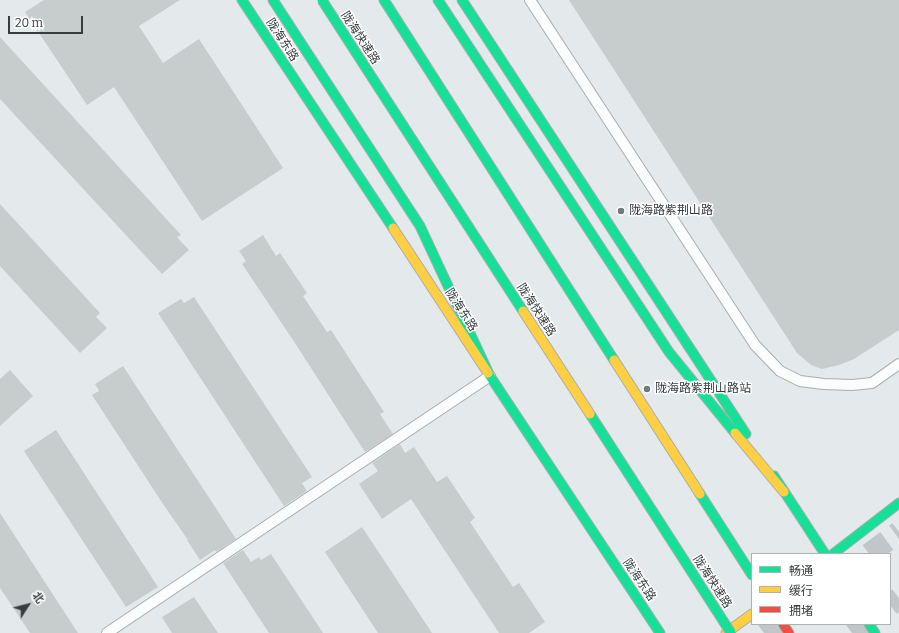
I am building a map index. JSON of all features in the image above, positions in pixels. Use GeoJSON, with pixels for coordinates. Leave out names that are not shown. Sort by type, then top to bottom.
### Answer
{"type":"FeatureCollection","features":[{"type":"Feature","properties":{"kind":"main road","name":"陇海东路"},"geometry":{"type":"LineString","coordinates":[[242,0],[660,633]]}},
{"type":"Feature","properties":{"kind":"main road"},"geometry":{"type":"LineString","coordinates":[[273,0],[420,226],[490,376]]}},
{"type":"Feature","properties":{"kind":"main road","name":"陇海快速路"},"geometry":{"type":"LineString","coordinates":[[322,0],[731,633]]}},
{"type":"Feature","properties":{"kind":"main road"},"geometry":{"type":"LineString","coordinates":[[384,0],[751,573]]}},
{"type":"Feature","properties":{"kind":"main road"},"geometry":{"type":"LineString","coordinates":[[438,0],[669,352],[784,492]]}},
{"type":"Feature","properties":{"kind":"main road"},"geometry":{"type":"LineString","coordinates":[[462,0],[823,553]]}},
{"type":"Feature","properties":{"kind":"main road"},"geometry":{"type":"LineString","coordinates":[[834,553],[899,503]]}},
{"type":"Feature","properties":{"kind":"main road"},"geometry":{"type":"LineString","coordinates":[[726,633],[751,615]]}},
{"type":"Feature","properties":{"kind":"lane"},"geometry":{"type":"LineString","coordinates":[[530,0],[755,345],[780,371],[800,381],[852,385],[872,383],[899,364]]}},
{"type":"Feature","properties":{"kind":"lane"},"geometry":{"type":"LineString","coordinates":[[107,633],[490,376]]}},
{"type":"Feature","properties":{"kind":"building"},"geometry":{"type":"Polygon","coordinates":[[[44,0],[180,0],[139,26],[163,63],[199,39],[283,168],[202,221],[114,87],[87,105],[25,12],[44,0]]]}},
{"type":"Feature","properties":{"kind":"building"},"geometry":{"type":"Polygon","coordinates":[[[569,0],[899,0],[899,330],[854,359],[839,365],[822,369],[811,365],[797,353],[569,0]]]}},
{"type":"Feature","properties":{"kind":"building"},"geometry":{"type":"Polygon","coordinates":[[[0,37],[181,235],[177,237],[189,250],[162,274],[0,99],[0,37]]]}},
{"type":"Feature","properties":{"kind":"building"},"geometry":{"type":"Polygon","coordinates":[[[0,204],[100,313],[96,317],[107,328],[80,353],[0,266],[0,204]]]}},
{"type":"Feature","properties":{"kind":"building"},"geometry":{"type":"Polygon","coordinates":[[[263,235],[276,256],[280,253],[307,293],[303,296],[327,332],[331,330],[384,412],[380,414],[393,434],[365,452],[242,264],[246,261],[239,251],[263,235]]]}},
{"type":"Feature","properties":{"kind":"building"},"geometry":{"type":"Polygon","coordinates":[[[194,297],[312,477],[302,483],[307,491],[284,506],[158,313],[181,299],[184,303],[194,297]]]}},
{"type":"Feature","properties":{"kind":"building"},"geometry":{"type":"Polygon","coordinates":[[[123,366],[236,539],[200,560],[92,395],[99,391],[95,384],[123,366]]]}},
{"type":"Feature","properties":{"kind":"building"},"geometry":{"type":"Polygon","coordinates":[[[10,370],[33,396],[0,426],[0,379],[10,370]]]}},
{"type":"Feature","properties":{"kind":"building"},"geometry":{"type":"Polygon","coordinates":[[[56,430],[158,587],[126,607],[24,451],[56,430]]]}},
{"type":"Feature","properties":{"kind":"building"},"geometry":{"type":"Polygon","coordinates":[[[400,444],[405,453],[414,447],[437,482],[447,476],[475,518],[470,522],[513,587],[519,583],[545,622],[529,633],[499,633],[411,499],[382,519],[359,484],[378,471],[372,463],[400,444]]]}},
{"type":"Feature","properties":{"kind":"building"},"geometry":{"type":"Polygon","coordinates":[[[0,513],[78,633],[30,633],[0,588],[0,513]]]}},
{"type":"Feature","properties":{"kind":"building"},"geometry":{"type":"Polygon","coordinates":[[[362,527],[432,633],[378,633],[325,552],[362,527]]]}},
{"type":"Feature","properties":{"kind":"building"},"geometry":{"type":"Polygon","coordinates":[[[243,550],[251,562],[259,557],[261,560],[271,554],[323,633],[269,633],[223,563],[243,550]]]}},
{"type":"Feature","properties":{"kind":"building"},"geometry":{"type":"Polygon","coordinates":[[[194,597],[218,633],[172,633],[162,617],[194,597]]]}},
{"type":"Feature","properties":{"kind":"tunnel"},"geometry":{"type":"LineString","coordinates":[[870,553],[899,532]]}},
{"type":"Feature","properties":{"kind":"tunnel"},"geometry":{"type":"LineString","coordinates":[[891,604],[899,598]]}},
{"type":"Feature","properties":{"kind":"tunnel"},"geometry":{"type":"LineString","coordinates":[[764,633],[775,625]]}},
{"type":"Feature","properties":{"kind":"tunnel"},"geometry":{"type":"LineString","coordinates":[[852,633],[863,625]]}},
{"type":"Feature","properties":{"kind":"traffic: fast"},"geometry":{"type":"LineString","coordinates":[[242,0],[393,228]]}},
{"type":"Feature","properties":{"kind":"traffic: fast"},"geometry":{"type":"LineString","coordinates":[[273,0],[420,226],[490,376]]}},
{"type":"Feature","properties":{"kind":"traffic: fast"},"geometry":{"type":"LineString","coordinates":[[322,0],[523,311]]}},
{"type":"Feature","properties":{"kind":"traffic: fast"},"geometry":{"type":"LineString","coordinates":[[384,0],[614,360]]}},
{"type":"Feature","properties":{"kind":"traffic: fast"},"geometry":{"type":"LineString","coordinates":[[438,0],[669,352],[735,433]]}},
{"type":"Feature","properties":{"kind":"traffic: fast"},"geometry":{"type":"LineString","coordinates":[[462,0],[746,434]]}},
{"type":"Feature","properties":{"kind":"traffic: fast"},"geometry":{"type":"LineString","coordinates":[[488,373],[660,633]]}},
{"type":"Feature","properties":{"kind":"traffic: fast"},"geometry":{"type":"LineString","coordinates":[[590,414],[731,633]]}},
{"type":"Feature","properties":{"kind":"traffic: fast"},"geometry":{"type":"LineString","coordinates":[[774,476],[824,553]]}},
{"type":"Feature","properties":{"kind":"traffic: fast"},"geometry":{"type":"LineString","coordinates":[[700,494],[751,573]]}},
{"type":"Feature","properties":{"kind":"traffic: fast"},"geometry":{"type":"LineString","coordinates":[[834,553],[899,503]]}},
{"type":"Feature","properties":{"kind":"traffic: fast"},"geometry":{"type":"LineString","coordinates":[[870,625],[875,633]]}},
{"type":"Feature","properties":{"kind":"traffic: slow"},"geometry":{"type":"LineString","coordinates":[[393,228],[488,373]]}},
{"type":"Feature","properties":{"kind":"traffic: slow"},"geometry":{"type":"LineString","coordinates":[[523,311],[590,414]]}},
{"type":"Feature","properties":{"kind":"traffic: slow"},"geometry":{"type":"LineString","coordinates":[[614,360],[700,494]]}},
{"type":"Feature","properties":{"kind":"traffic: slow"},"geometry":{"type":"LineString","coordinates":[[735,433],[784,492]]}},
{"type":"Feature","properties":{"kind":"traffic: slow"},"geometry":{"type":"LineString","coordinates":[[726,633],[751,615]]}},
{"type":"Feature","properties":{"kind":"traffic: jam"},"geometry":{"type":"LineString","coordinates":[[784,625],[789,633]]}},
{"type":"Feature","properties":{"kind":"place","name":"陇海路紫荆山路"},"geometry":{"type":"Point","coordinates":[621,211]}},
{"type":"Feature","properties":{"kind":"place","name":"陇海路紫荆山路站"},"geometry":{"type":"Point","coordinates":[647,389]}}]}
